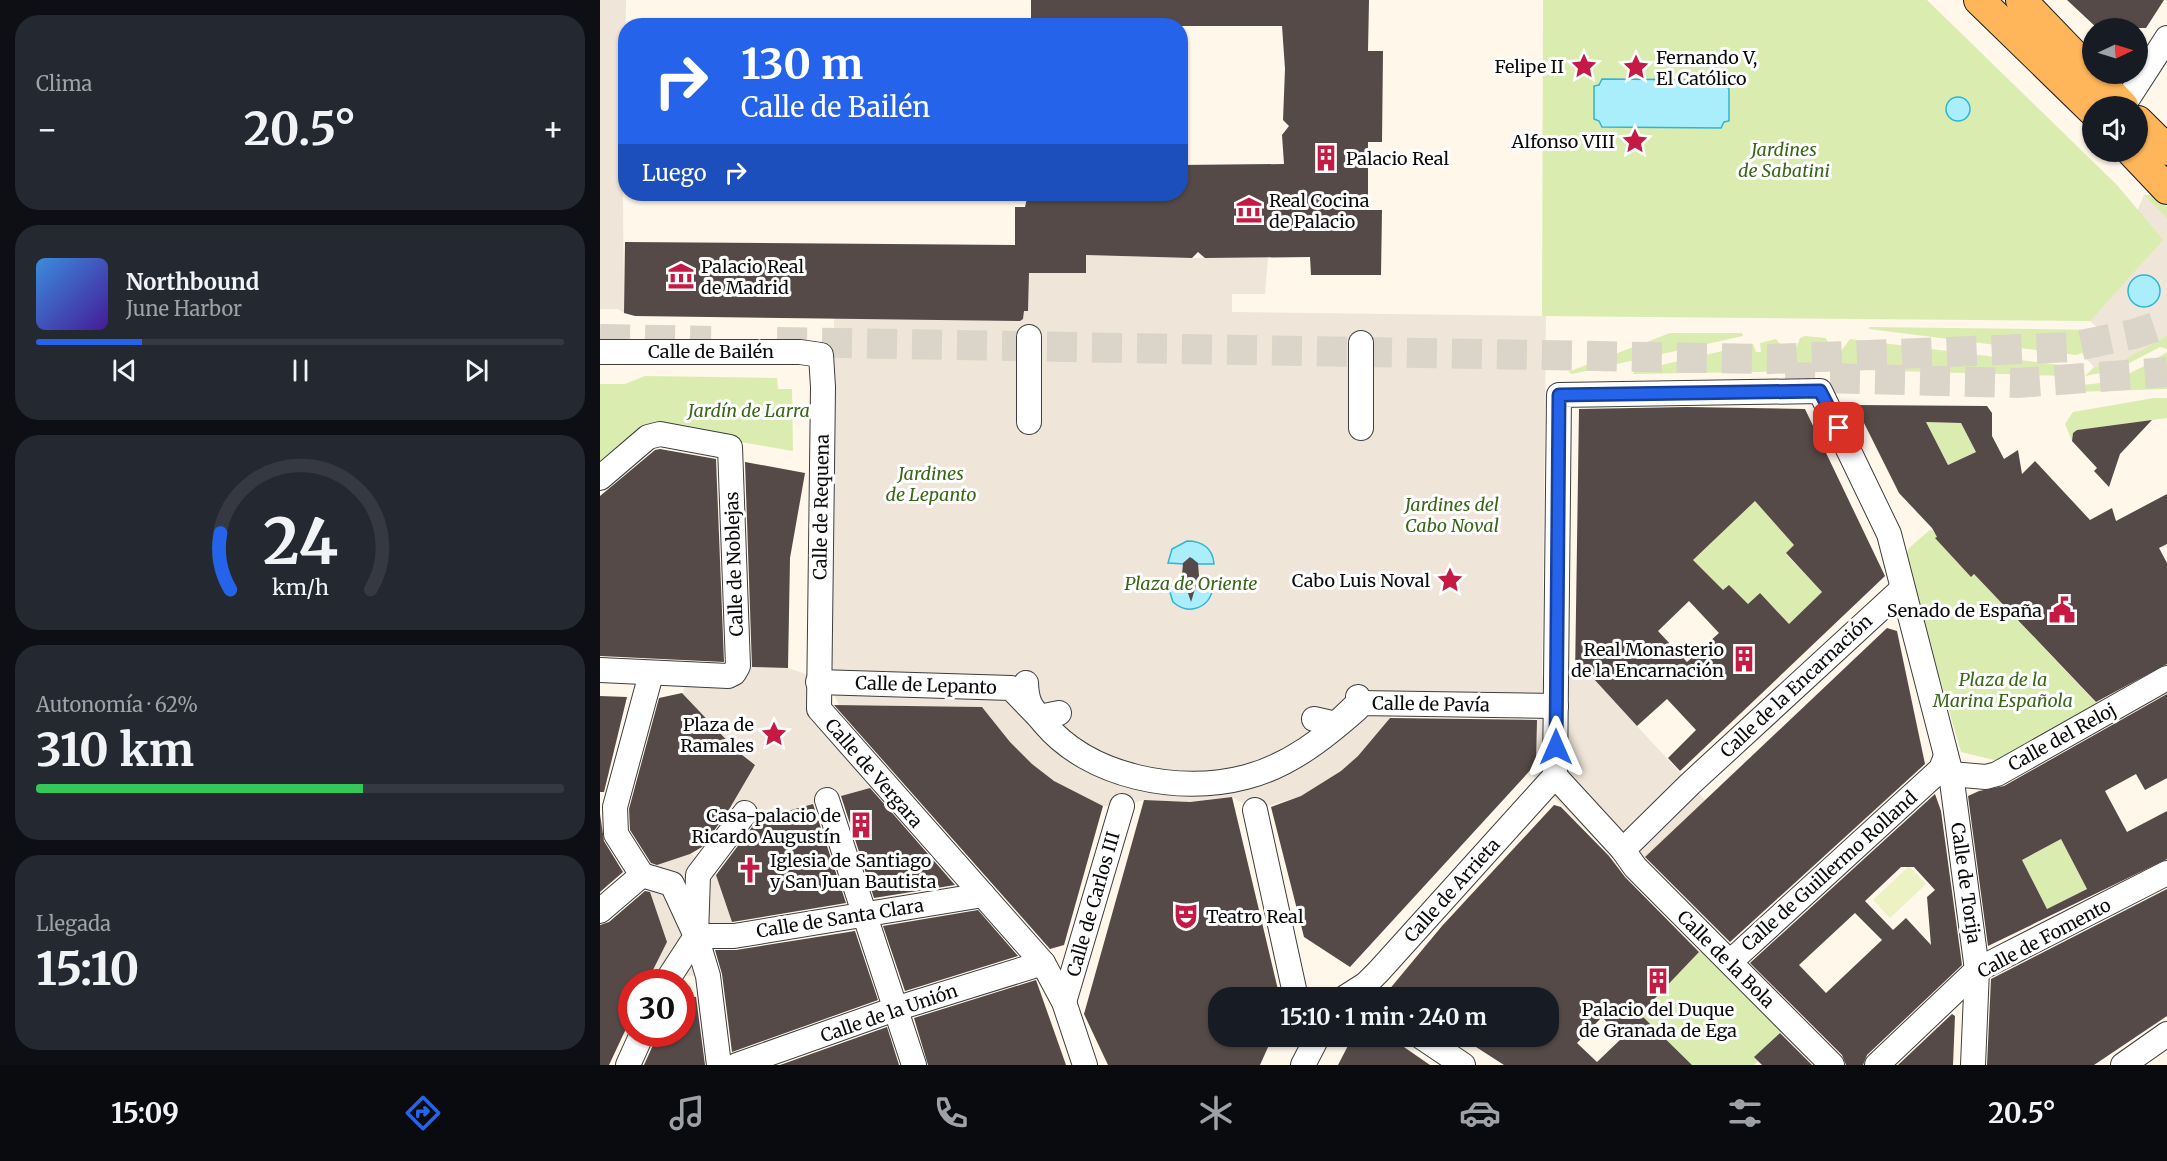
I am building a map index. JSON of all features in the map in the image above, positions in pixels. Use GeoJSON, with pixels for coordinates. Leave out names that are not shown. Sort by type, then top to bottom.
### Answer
{"type":"FeatureCollection","features":[{"type":"Feature","properties":{"kind":"main road"},"geometry":{"type":"LineString","coordinates":[[1979,0],[2082,100]]}},
{"type":"Feature","properties":{"kind":"main road"},"geometry":{"type":"LineString","coordinates":[[2021,0],[2113,96]]}},
{"type":"Feature","properties":{"kind":"main road"},"geometry":{"type":"LineString","coordinates":[[2148,131],[2167,150]]}},
{"type":"Feature","properties":{"kind":"main road"},"geometry":{"type":"LineString","coordinates":[[2141,162],[2167,189]]}},
{"type":"Feature","properties":{"kind":"street"},"geometry":{"type":"LineString","coordinates":[[2129,96],[2167,38]]}},
{"type":"Feature","properties":{"kind":"street"},"geometry":{"type":"LineString","coordinates":[[1029,337],[1029,422]]}},
{"type":"Feature","properties":{"kind":"street"},"geometry":{"type":"LineString","coordinates":[[1361,343],[1361,428]]}},
{"type":"Feature","properties":{"kind":"street","name":"Calle de Bailén"},"geometry":{"type":"LineString","coordinates":[[607,350],[800,352]]}},
{"type":"Feature","properties":{"kind":"street","name":"Calle de Requena"},"geometry":{"type":"LineString","coordinates":[[800,352],[819,354],[823,364],[818,682]]}},
{"type":"Feature","properties":{"kind":"street"},"geometry":{"type":"LineString","coordinates":[[1555,776],[1559,395],[1820,391],[1889,534],[1945,776]]}},
{"type":"Feature","properties":{"kind":"street","name":"Calle de Noblejas"},"geometry":{"type":"LineString","coordinates":[[600,478],[648,437],[660,434],[730,447],[738,666],[734,673],[728,676],[651,674]]}},
{"type":"Feature","properties":{"kind":"street","name":"Calle de la Encarnación"},"geometry":{"type":"LineString","coordinates":[[1623,850],[1690,784],[1902,589]]}},
{"type":"Feature","properties":{"kind":"street"},"geometry":{"type":"LineString","coordinates":[[600,670],[651,674],[615,807],[616,834],[642,875],[672,885],[696,936],[708,976],[719,1065]]}},
{"type":"Feature","properties":{"kind":"street","name":"Calle del Reloj"},"geometry":{"type":"LineString","coordinates":[[1945,776],[1986,777],[1997,774],[2167,678]]}},
{"type":"Feature","properties":{"kind":"street","name":"Calle de Lepanto"},"geometry":{"type":"LineString","coordinates":[[818,682],[1011,688],[1049,715]]}},
{"type":"Feature","properties":{"kind":"street","name":"Calle de Vergara"},"geometry":{"type":"LineString","coordinates":[[818,682],[819,709],[1043,963],[1065,1002],[1085,1065]]}},
{"type":"Feature","properties":{"kind":"street"},"geometry":{"type":"LineString","coordinates":[[1026,683],[1027,701],[1049,715],[1051,731],[1075,750],[1098,763],[1132,776],[1192,783],[1219,782],[1246,777],[1285,762],[1318,742],[1357,709],[1358,700]]}},
{"type":"Feature","properties":{"kind":"street","name":"Calle de Pavía"},"geometry":{"type":"LineString","coordinates":[[1314,719],[1336,724],[1358,700],[1556,706]]}},
{"type":"Feature","properties":{"kind":"street","name":"Calle de la Bola"},"geometry":{"type":"LineString","coordinates":[[1555,776],[1623,850],[1635,867],[1832,1065]]}},
{"type":"Feature","properties":{"kind":"street","name":"Calle de Arrieta"},"geometry":{"type":"LineString","coordinates":[[1362,987],[1379,971],[1555,776]]}},
{"type":"Feature","properties":{"kind":"street","name":"Calle de Guillermo Rolland"},"geometry":{"type":"LineString","coordinates":[[1730,962],[1945,776]]}},
{"type":"Feature","properties":{"kind":"street","name":"Calle de Torija"},"geometry":{"type":"LineString","coordinates":[[1945,776],[1977,970],[1973,1065]]}},
{"type":"Feature","properties":{"kind":"street"},"geometry":{"type":"LineString","coordinates":[[827,800],[914,1065]]}},
{"type":"Feature","properties":{"kind":"street","name":"Calle de Carlos III"},"geometry":{"type":"LineString","coordinates":[[1065,1002],[1122,806]]}},
{"type":"Feature","properties":{"kind":"street"},"geometry":{"type":"LineString","coordinates":[[1255,810],[1294,987]]}},
{"type":"Feature","properties":{"kind":"street"},"geometry":{"type":"LineString","coordinates":[[674,969],[696,936],[698,874],[745,813]]}},
{"type":"Feature","properties":{"kind":"street","name":"Calle de Fomento"},"geometry":{"type":"LineString","coordinates":[[1877,1065],[1977,970],[2167,873]]}},
{"type":"Feature","properties":{"kind":"street"},"geometry":{"type":"LineString","coordinates":[[600,911],[642,875]]}},
{"type":"Feature","properties":{"kind":"street","name":"Calle de Santa Clara"},"geometry":{"type":"LineString","coordinates":[[696,936],[734,936],[983,895]]}},
{"type":"Feature","properties":{"kind":"street","name":"Calle de la Unión"},"geometry":{"type":"LineString","coordinates":[[737,1065],[778,1059],[895,1010],[1043,963]]}},
{"type":"Feature","properties":{"kind":"street"},"geometry":{"type":"LineString","coordinates":[[2124,1065],[2167,1034]]}},
{"type":"Feature","properties":{"kind":"street"},"geometry":{"type":"LineString","coordinates":[[628,1065],[636,1047]]}},
{"type":"Feature","properties":{"kind":"street"},"geometry":{"type":"LineString","coordinates":[[1303,1065],[1312,1047]]}},
{"type":"Feature","properties":{"kind":"street"},"geometry":{"type":"LineString","coordinates":[[1436,1047],[1462,1065]]}},
{"type":"Feature","properties":{"kind":"green space","name":"Jardines de Sabatini"},"geometry":{"type":"Polygon","coordinates":[[[1543,0],[1927,0],[2082,151],[2082,162],[2093,162],[2138,210],[2144,195],[2167,196],[2167,349],[2160,347],[2116,370],[2085,376],[2094,367],[2122,360],[2152,344],[2090,321],[1542,316],[1543,0]]]}},
{"type":"Feature","properties":{"kind":"green space"},"geometry":{"type":"Polygon","coordinates":[[[1869,327],[2103,330],[2106,334],[2089,351],[2076,355],[1869,329],[1869,327]]]}},
{"type":"Feature","properties":{"kind":"green space"},"geometry":{"type":"Polygon","coordinates":[[[1670,333],[1742,333],[1743,336],[1572,374],[1568,372],[1670,333]]]}},
{"type":"Feature","properties":{"kind":"green space"},"geometry":{"type":"Polygon","coordinates":[[[1805,336],[1826,338],[1832,351],[1841,351],[1850,339],[2068,366],[2071,370],[2065,376],[1862,370],[1633,374],[1635,371],[1753,344],[1756,352],[1761,352],[1760,343],[1776,339],[1786,351],[1795,351],[1800,338],[1805,336]]]}},
{"type":"Feature","properties":{"kind":"green space"},"geometry":{"type":"Polygon","coordinates":[[[2167,352],[2167,389],[2075,392],[2078,385],[2102,382],[2125,375],[2167,352]]]}},
{"type":"Feature","properties":{"kind":"green space","name":"Jardín de Larra"},"geometry":{"type":"Polygon","coordinates":[[[645,376],[777,378],[778,389],[792,389],[793,451],[646,426],[600,465],[600,384],[625,384],[645,376]]]}},
{"type":"Feature","properties":{"kind":"green space"},"geometry":{"type":"Polygon","coordinates":[[[2154,398],[2167,398],[2167,418],[2077,430],[2073,433],[2072,441],[2065,424],[2073,412],[2154,398]]]}},
{"type":"Feature","properties":{"kind":"green space"},"geometry":{"type":"Polygon","coordinates":[[[1926,422],[1961,423],[1976,452],[1948,465],[1926,422]]]}},
{"type":"Feature","properties":{"kind":"green space"},"geometry":{"type":"Polygon","coordinates":[[[1755,501],[1794,545],[1786,554],[1822,592],[1789,624],[1760,593],[1748,604],[1729,585],[1723,590],[1660,558],[1755,501]]]}},
{"type":"Feature","properties":{"kind":"green space","name":"Plaza de la Marina Española"},"geometry":{"type":"Polygon","coordinates":[[[1931,529],[1972,576],[1974,574],[2100,707],[1998,761],[1961,752],[1905,558],[1909,548],[1931,529]]]}},
{"type":"Feature","properties":{"kind":"green space"},"geometry":{"type":"Polygon","coordinates":[[[2061,839],[2087,889],[2047,909],[2022,860],[2061,839]]]}},
{"type":"Feature","properties":{"kind":"green space"},"geometry":{"type":"Polygon","coordinates":[[[1909,866],[1926,884],[1890,918],[1873,900],[1909,866]]]}},
{"type":"Feature","properties":{"kind":"green space"},"geometry":{"type":"Polygon","coordinates":[[[1701,950],[1782,1031],[1755,1056],[1758,1061],[1754,1065],[1692,1065],[1640,1014],[1701,950]]]}},
{"type":"Feature","properties":{"kind":"shaded area"},"geometry":{"type":"Polygon","coordinates":[[[600,0],[626,0],[626,18],[618,18],[618,201],[623,201],[624,313],[618,309],[600,309],[600,0]]]}},
{"type":"Feature","properties":{"kind":"shaded area"},"geometry":{"type":"Polygon","coordinates":[[[2144,195],[2167,218],[2167,336],[2122,361],[2094,367],[2082,354],[2105,334],[2090,321],[2163,240],[2139,211],[2144,195]]]}},
{"type":"Feature","properties":{"kind":"shaded area","name":"Plaza de Oriente"},"geometry":{"type":"Polygon","coordinates":[[[1086,255],[1191,258],[1268,257],[1265,294],[1232,294],[1232,312],[1546,316],[1542,676],[1593,678],[1705,800],[1628,874],[1529,772],[1536,764],[1537,715],[1394,713],[1358,756],[1341,771],[1301,796],[1255,810],[1232,797],[1190,802],[1144,800],[1122,806],[1103,806],[1054,781],[1032,764],[1010,742],[982,707],[839,705],[828,682],[834,317],[1014,321],[1023,319],[1024,311],[1028,311],[1029,273],[1086,273],[1086,255]]]}},
{"type":"Feature","properties":{"kind":"shaded area","name":"Plaza de Ramales"},"geometry":{"type":"Polygon","coordinates":[[[688,665],[788,668],[809,675],[809,709],[870,788],[754,820],[733,803],[754,765],[737,751],[683,694],[688,665]]]}},
{"type":"Feature","properties":{"kind":"shaded area"},"geometry":{"type":"Polygon","coordinates":[[[688,852],[714,868],[734,926],[734,945],[710,950],[708,976],[696,976],[696,969],[654,969],[667,942],[649,889],[646,866],[688,852]]]}},
{"type":"Feature","properties":{"kind":"water"},"geometry":{"type":"Polygon","coordinates":[[[1602,79],[1721,80],[1729,89],[1729,121],[1724,122],[1721,128],[1602,127],[1599,121],[1594,119],[1594,86],[1599,85],[1602,79]]]}},
{"type":"Feature","properties":{"kind":"water"},"geometry":{"type":"Polygon","coordinates":[[[1958,97],[1967,100],[1970,109],[1967,118],[1958,121],[1949,118],[1946,109],[1949,100],[1958,97]]]}},
{"type":"Feature","properties":{"kind":"water"},"geometry":{"type":"Polygon","coordinates":[[[2144,275],[2155,280],[2160,291],[2155,302],[2144,307],[2133,302],[2128,291],[2133,280],[2144,275]]]}},
{"type":"Feature","properties":{"kind":"water"},"geometry":{"type":"Polygon","coordinates":[[[1187,541],[1206,546],[1214,564],[1197,564],[1192,559],[1184,564],[1168,563],[1172,549],[1187,541]]]}},
{"type":"Feature","properties":{"kind":"water"},"geometry":{"type":"Polygon","coordinates":[[[1168,586],[1184,587],[1189,591],[1197,587],[1213,587],[1208,600],[1203,605],[1186,609],[1173,602],[1168,586]]]}},
{"type":"Feature","properties":{"kind":"building","name":"Palacio Real"},"geometry":{"type":"Polygon","coordinates":[[[1031,0],[1369,0],[1368,51],[1383,51],[1382,142],[1368,142],[1368,210],[1382,210],[1381,275],[1311,275],[1310,257],[1205,258],[1198,252],[1192,258],[1086,255],[1086,273],[1029,273],[1028,311],[1024,311],[1023,319],[1020,321],[635,316],[624,313],[625,242],[1015,245],[1015,207],[1025,207],[1026,201],[1188,201],[1188,165],[1284,164],[1282,135],[1289,126],[1283,120],[1285,69],[1282,26],[1188,26],[1188,18],[1031,18],[1031,0]]]}},
{"type":"Feature","properties":{"kind":"building"},"geometry":{"type":"Polygon","coordinates":[[[2067,0],[2164,0],[2148,25],[2148,18],[2086,18],[2067,0]]]}},
{"type":"Feature","properties":{"kind":"building"},"geometry":{"type":"Polygon","coordinates":[[[1855,405],[1987,406],[1992,413],[1992,436],[2004,459],[2018,450],[2022,474],[2035,461],[2090,520],[2112,508],[2116,521],[2167,494],[2167,544],[2159,548],[2167,563],[2167,664],[2096,702],[1974,574],[1971,577],[1935,538],[1937,537],[1932,528],[1899,493],[1855,405]],[[1926,422],[1948,465],[1976,452],[1961,423],[1926,422]]]}},
{"type":"Feature","properties":{"kind":"building"},"geometry":{"type":"Polygon","coordinates":[[[1687,407],[1805,409],[1885,576],[1680,771],[1668,758],[1696,730],[1667,699],[1637,726],[1593,678],[1575,678],[1579,409],[1687,407]],[[1755,501],[1693,560],[1723,590],[1729,585],[1748,604],[1760,593],[1789,624],[1822,592],[1786,553],[1794,545],[1755,501]],[[1689,601],[1658,631],[1687,662],[1719,633],[1689,601]]]}},
{"type":"Feature","properties":{"kind":"building"},"geometry":{"type":"Polygon","coordinates":[[[2152,420],[2120,454],[2109,487],[2094,471],[2097,468],[2072,441],[2073,433],[2077,430],[2152,420]]]}},
{"type":"Feature","properties":{"kind":"building"},"geometry":{"type":"Polygon","coordinates":[[[655,450],[716,459],[724,662],[600,656],[600,496],[655,450]]]}},
{"type":"Feature","properties":{"kind":"building"},"geometry":{"type":"Polygon","coordinates":[[[745,462],[805,473],[790,558],[788,668],[752,667],[745,462]]]}},
{"type":"Feature","properties":{"kind":"building"},"geometry":{"type":"Polygon","coordinates":[[[1190,557],[1198,563],[1199,576],[1191,602],[1182,575],[1183,563],[1190,557]]]}},
{"type":"Feature","properties":{"kind":"building"},"geometry":{"type":"Polygon","coordinates":[[[1887,628],[1897,631],[1925,764],[1730,942],[1645,857],[1887,628]]]}},
{"type":"Feature","properties":{"kind":"building"},"geometry":{"type":"Polygon","coordinates":[[[682,693],[737,751],[755,765],[727,813],[702,847],[690,854],[657,865],[651,863],[630,830],[629,809],[659,698],[682,693]]]}},
{"type":"Feature","properties":{"kind":"building"},"geometry":{"type":"Polygon","coordinates":[[[2167,694],[2167,778],[2145,790],[2136,774],[2105,791],[2127,832],[2167,811],[2167,859],[1988,946],[1968,796],[1979,791],[2004,786],[2167,694]],[[2061,839],[2022,860],[2047,909],[2087,889],[2061,839]]]}},
{"type":"Feature","properties":{"kind":"building"},"geometry":{"type":"Polygon","coordinates":[[[600,696],[627,697],[604,792],[600,792],[600,696]]]}},
{"type":"Feature","properties":{"kind":"building"},"geometry":{"type":"Polygon","coordinates":[[[834,705],[982,707],[1010,742],[1032,764],[1054,781],[1103,806],[1064,945],[1050,949],[834,705]]]}},
{"type":"Feature","properties":{"kind":"building"},"geometry":{"type":"Polygon","coordinates":[[[1390,718],[1537,720],[1536,764],[1350,967],[1304,937],[1271,807],[1301,796],[1341,771],[1358,756],[1390,718]]]}},
{"type":"Feature","properties":{"kind":"building"},"geometry":{"type":"Polygon","coordinates":[[[870,788],[955,885],[874,898],[841,796],[870,788]]]}},
{"type":"Feature","properties":{"kind":"building"},"geometry":{"type":"Polygon","coordinates":[[[1935,794],[1941,811],[1962,965],[1867,1055],[1863,1065],[1846,1065],[1842,1055],[1750,963],[1935,794]],[[1901,867],[1865,901],[1893,930],[1906,918],[1931,945],[1927,897],[1935,890],[1914,867],[1901,867]],[[1855,913],[1799,965],[1826,993],[1882,940],[1855,913]]]}},
{"type":"Feature","properties":{"kind":"building","name":"Teatro Real"},"geometry":{"type":"Polygon","coordinates":[[[1232,797],[1277,987],[1208,987],[1208,1047],[1268,1047],[1260,1065],[1108,1065],[1084,1014],[1144,800],[1190,802],[1232,797]]]}},
{"type":"Feature","properties":{"kind":"building"},"geometry":{"type":"Polygon","coordinates":[[[813,804],[846,903],[732,922],[716,875],[758,819],[813,804]]]}},
{"type":"Feature","properties":{"kind":"building"},"geometry":{"type":"Polygon","coordinates":[[[1554,805],[1561,807],[1609,856],[1625,877],[1699,952],[1640,1014],[1692,1065],[1504,1065],[1476,1047],[1559,1047],[1559,987],[1391,987],[1442,926],[1554,805]],[[1602,1017],[1577,1043],[1597,1062],[1622,1038],[1602,1017]]]}},
{"type":"Feature","properties":{"kind":"building"},"geometry":{"type":"Polygon","coordinates":[[[600,814],[604,841],[623,872],[600,892],[600,814]]]}},
{"type":"Feature","properties":{"kind":"building"},"geometry":{"type":"Polygon","coordinates":[[[2167,889],[2167,1016],[2094,1065],[1987,1065],[1991,979],[2167,889]]]}},
{"type":"Feature","properties":{"kind":"building"},"geometry":{"type":"Polygon","coordinates":[[[645,891],[650,892],[667,942],[654,969],[618,969],[618,1046],[609,1065],[600,1065],[600,925],[609,922],[645,891]]]}},
{"type":"Feature","properties":{"kind":"building"},"geometry":{"type":"Polygon","coordinates":[[[978,910],[1018,956],[905,991],[883,926],[978,910]]]}},
{"type":"Feature","properties":{"kind":"building"},"geometry":{"type":"Polygon","coordinates":[[[855,931],[878,1000],[732,1052],[722,974],[715,950],[736,950],[855,931]]]}},
{"type":"Feature","properties":{"kind":"building"},"geometry":{"type":"Polygon","coordinates":[[[1036,980],[1066,1065],[928,1065],[914,1018],[1036,980]]]}},
{"type":"Feature","properties":{"kind":"building"},"geometry":{"type":"Polygon","coordinates":[[[696,997],[705,1065],[644,1065],[652,1047],[696,1047],[696,997]]]}},
{"type":"Feature","properties":{"kind":"building"},"geometry":{"type":"Polygon","coordinates":[[[1952,1014],[1955,1016],[1953,1065],[1898,1065],[1952,1014]]]}},
{"type":"Feature","properties":{"kind":"building"},"geometry":{"type":"Polygon","coordinates":[[[887,1027],[899,1065],[780,1065],[887,1027]]]}},
{"type":"Feature","properties":{"kind":"building"},"geometry":{"type":"Polygon","coordinates":[[[1780,1033],[1812,1065],[1762,1065],[1754,1057],[1780,1033]]]}},
{"type":"Feature","properties":{"kind":"building"},"geometry":{"type":"Polygon","coordinates":[[[1347,1047],[1404,1047],[1430,1065],[1338,1065],[1347,1047]]]}},
{"type":"Feature","properties":{"kind":"tunnel"},"geometry":{"type":"LineString","coordinates":[[777,342],[1770,359],[2072,347],[2134,334],[2167,323]]}},
{"type":"Feature","properties":{"kind":"tunnel"},"geometry":{"type":"LineString","coordinates":[[600,339],[711,341]]}},
{"type":"Feature","properties":{"kind":"tunnel"},"geometry":{"type":"LineString","coordinates":[[1785,377],[2018,383],[2167,372]]}},
{"type":"Feature","properties":{"kind":"place","name":"Felipe II"},"geometry":{"type":"Point","coordinates":[1584,66]}},
{"type":"Feature","properties":{"kind":"place","name":"Fernando V, El Católico"},"geometry":{"type":"Point","coordinates":[1636,67]}},
{"type":"Feature","properties":{"kind":"place","name":"Alfonso VIII"},"geometry":{"type":"Point","coordinates":[1635,141]}},
{"type":"Feature","properties":{"kind":"place","name":"Palacio Real"},"geometry":{"type":"Point","coordinates":[1326,158]}},
{"type":"Feature","properties":{"kind":"place","name":"Real Cocina de Palacio"},"geometry":{"type":"Point","coordinates":[1249,210]}},
{"type":"Feature","properties":{"kind":"place","name":"Palacio Real de Madrid"},"geometry":{"type":"Point","coordinates":[681,276]}},
{"type":"Feature","properties":{"kind":"place","name":"Cabo Luis Noval"},"geometry":{"type":"Point","coordinates":[1450,580]}},
{"type":"Feature","properties":{"kind":"place","name":"Senado de España"},"geometry":{"type":"Point","coordinates":[2062,610]}},
{"type":"Feature","properties":{"kind":"place","name":"Real Monasterio de la Encarnación"},"geometry":{"type":"Point","coordinates":[1744,659]}},
{"type":"Feature","properties":{"kind":"place","name":"Plaza de Ramales"},"geometry":{"type":"Point","coordinates":[774,734]}},
{"type":"Feature","properties":{"kind":"place","name":"Casa-palacio de Ricardo Augustín"},"geometry":{"type":"Point","coordinates":[861,825]}},
{"type":"Feature","properties":{"kind":"place","name":"Iglesia de Santiago y San Juan Bautista"},"geometry":{"type":"Point","coordinates":[750,870]}},
{"type":"Feature","properties":{"kind":"place","name":"Teatro Real"},"geometry":{"type":"Point","coordinates":[1186,916]}},
{"type":"Feature","properties":{"kind":"place","name":"Palacio del Duque de Granada de Ega"},"geometry":{"type":"Point","coordinates":[1658,981]}},
{"type":"Feature","properties":{"kind":"route"},"geometry":{"type":"LineString","coordinates":[[1556,747],[1559,395],[1820,391],[1839,428]]}},
{"type":"Feature","properties":{"kind":"park label","name":"Jardines de Lepanto"},"geometry":{"type":"Point","coordinates":[931,483]}},
{"type":"Feature","properties":{"kind":"park label","name":"Jardines del Cabo Noval"},"geometry":{"type":"Point","coordinates":[1452,514]}}]}
